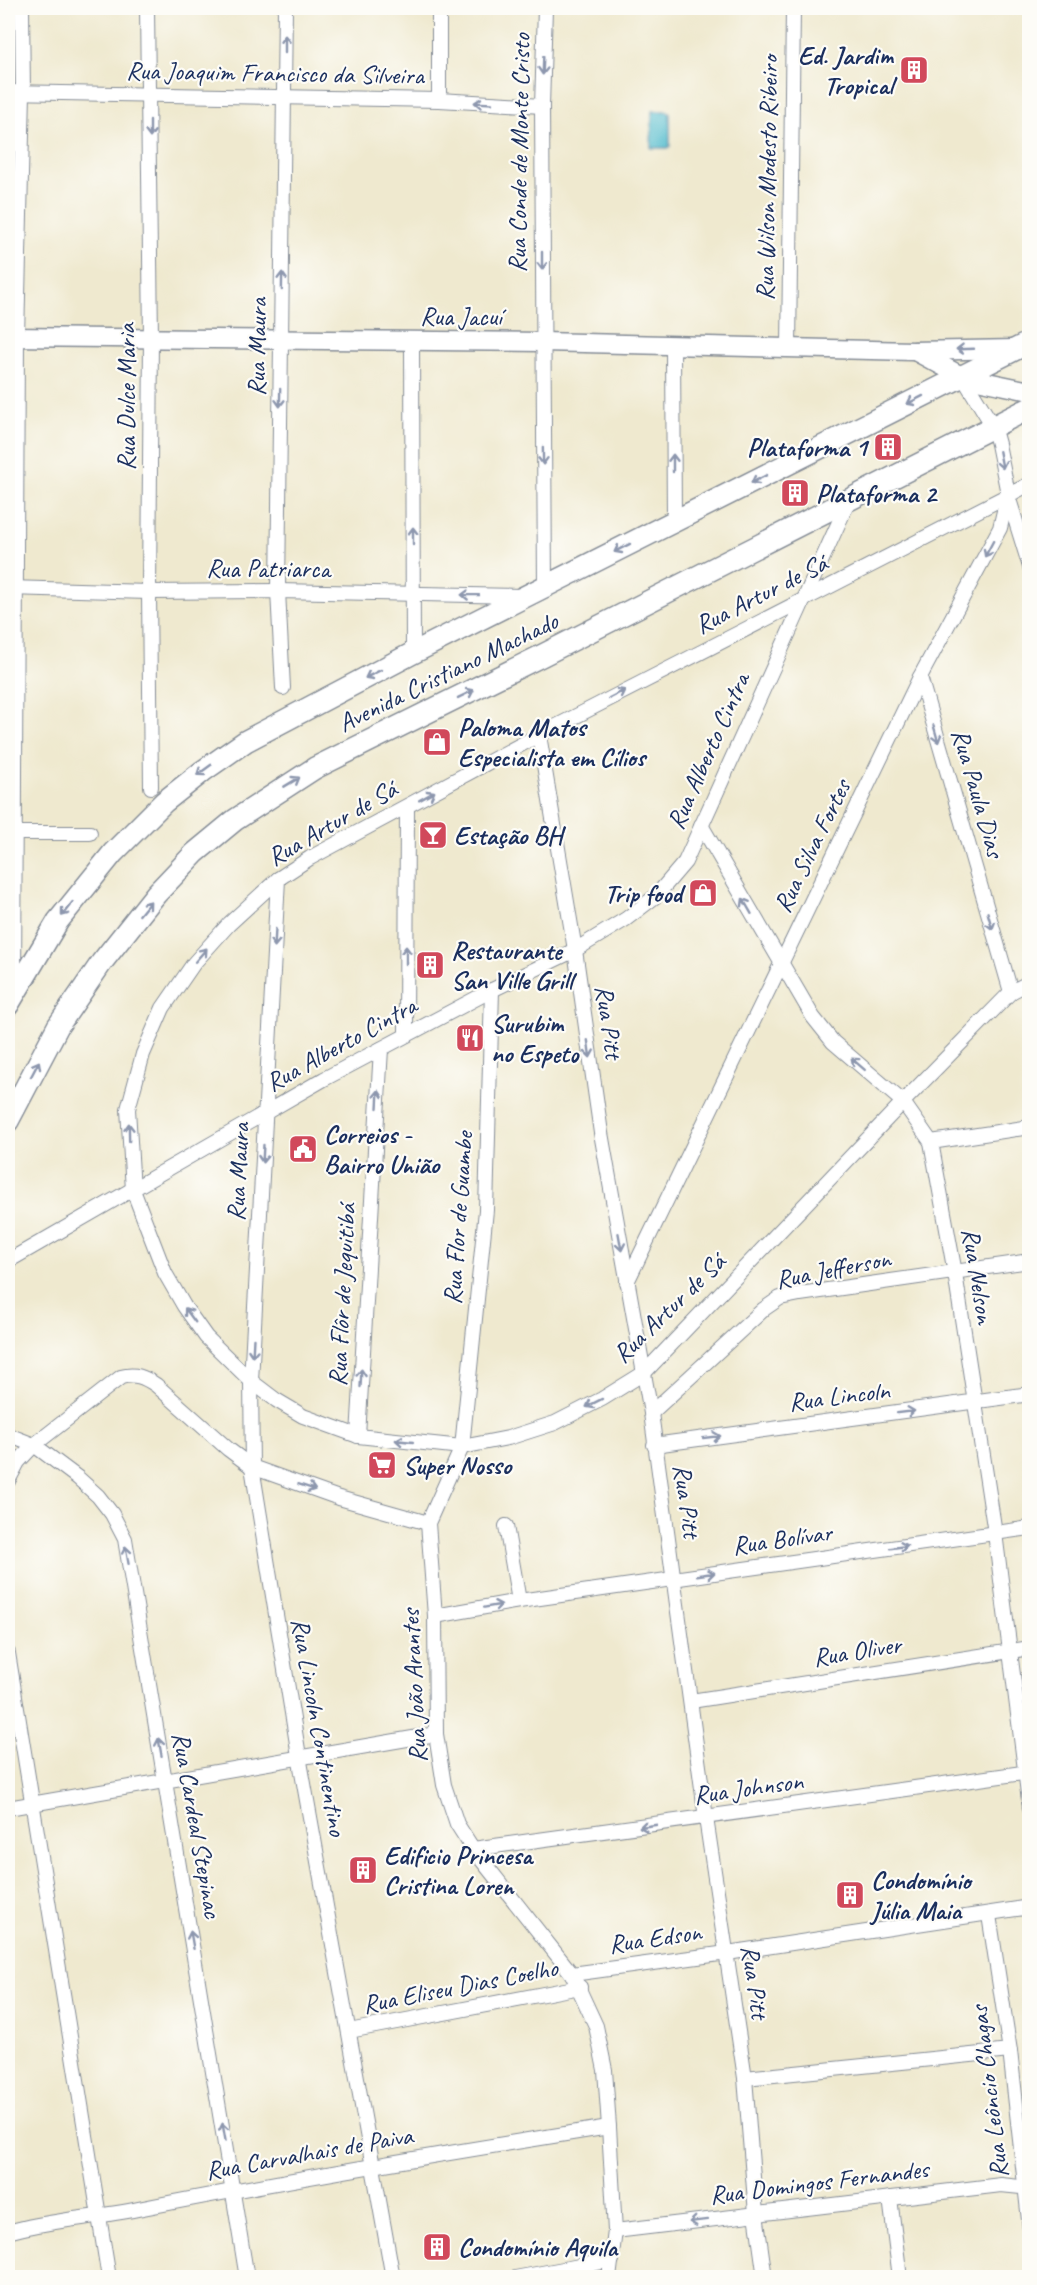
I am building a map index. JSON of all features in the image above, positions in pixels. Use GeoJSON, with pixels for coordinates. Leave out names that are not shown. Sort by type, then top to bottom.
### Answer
{"type":"FeatureCollection","features":[{"type":"Feature","properties":{"kind":"highway","name":"Avenida Cristiano Machado"},"geometry":{"type":"LineString","coordinates":[[11,1000],[58,921],[113,853],[164,802],[246,741],[413,653],[1023,345]]}},
{"type":"Feature","properties":{"kind":"highway","name":"Avenida Cristiano Machado"},"geometry":{"type":"LineString","coordinates":[[8,1120],[58,1026],[102,962],[179,870],[195,853],[235,820],[315,768],[1029,408]]}},
{"type":"Feature","properties":{"kind":"main road","name":"Rua Jacuí"},"geometry":{"type":"LineString","coordinates":[[12,337],[542,342],[913,351],[1023,345]]}},
{"type":"Feature","properties":{"kind":"main road","name":"Rua Jacuí"},"geometry":{"type":"LineString","coordinates":[[913,351],[963,376],[1029,392]]}},
{"type":"Feature","properties":{"kind":"street"},"geometry":{"type":"LineString","coordinates":[[11,1000],[12,337],[23,93],[22,8]]}},
{"type":"Feature","properties":{"kind":"street","name":"Rua Dulce Maria"},"geometry":{"type":"LineString","coordinates":[[147,8],[151,338],[149,592],[151,787]]}},
{"type":"Feature","properties":{"kind":"street","name":"Rua Maura"},"geometry":{"type":"LineString","coordinates":[[283,688],[278,591],[286,97],[285,8]]}},
{"type":"Feature","properties":{"kind":"street"},"geometry":{"type":"LineString","coordinates":[[439,8],[439,100]]}},
{"type":"Feature","properties":{"kind":"street","name":"Rua Conde de Monte Cristo"},"geometry":{"type":"LineString","coordinates":[[536,592],[542,342],[542,106],[545,8]]}},
{"type":"Feature","properties":{"kind":"street","name":"Rua Wilson Modesto Ribeiro"},"geometry":{"type":"LineString","coordinates":[[789,349],[793,8]]}},
{"type":"Feature","properties":{"kind":"street","name":"Rua Joaquim Francisco da Silveira"},"geometry":{"type":"LineString","coordinates":[[8,92],[439,100],[542,106]]}},
{"type":"Feature","properties":{"kind":"street"},"geometry":{"type":"LineString","coordinates":[[412,341],[413,653]]}},
{"type":"Feature","properties":{"kind":"street"},"geometry":{"type":"LineString","coordinates":[[673,346],[674,521]]}},
{"type":"Feature","properties":{"kind":"street"},"geometry":{"type":"LineString","coordinates":[[963,376],[993,426]]}},
{"type":"Feature","properties":{"kind":"street","name":"Rua Silva Fortes"},"geometry":{"type":"LineString","coordinates":[[627,1282],[920,677],[1000,528],[1008,494],[993,426]]}},
{"type":"Feature","properties":{"kind":"street","name":"Rua Artur de Sá"},"geometry":{"type":"LineString","coordinates":[[1029,484],[538,735],[340,841],[278,879],[229,924],[194,963],[163,1008],[142,1054],[128,1109],[133,1190],[165,1273],[184,1306],[206,1337],[251,1381],[276,1400],[303,1416],[358,1436],[462,1447],[508,1438],[555,1423],[602,1399],[644,1373],[1011,992],[1029,982]]}},
{"type":"Feature","properties":{"kind":"street"},"geometry":{"type":"LineString","coordinates":[[1008,494],[1029,567]]}},
{"type":"Feature","properties":{"kind":"street","name":"Rua Alberto Cintra"},"geometry":{"type":"LineString","coordinates":[[8,1261],[406,1035],[575,950],[626,919],[656,896],[685,862],[850,498]]}},
{"type":"Feature","properties":{"kind":"street","name":"Rua Patriarca"},"geometry":{"type":"LineString","coordinates":[[12,588],[149,592],[278,591],[413,594],[536,592]]}},
{"type":"Feature","properties":{"kind":"street","name":"Rua Paula Dias"},"geometry":{"type":"LineString","coordinates":[[920,677],[1011,992]]}},
{"type":"Feature","properties":{"kind":"street","name":"Rua Pitt"},"geometry":{"type":"LineString","coordinates":[[538,735],[575,950],[601,1133],[651,1413],[706,1818],[745,2078],[756,2214],[765,2277]]}},
{"type":"Feature","properties":{"kind":"street"},"geometry":{"type":"LineString","coordinates":[[406,1035],[407,807]]}},
{"type":"Feature","properties":{"kind":"street","name":"Rua Nelson"},"geometry":{"type":"LineString","coordinates":[[701,825],[813,1017],[833,1042],[903,1102],[931,1142],[955,1273],[995,1533],[1027,1772],[1029,1809]]}},
{"type":"Feature","properties":{"kind":"street"},"geometry":{"type":"LineString","coordinates":[[11,833],[90,833]]}},
{"type":"Feature","properties":{"kind":"street","name":"Rua Maura"},"geometry":{"type":"LineString","coordinates":[[252,1467],[251,1381],[278,879]]}},
{"type":"Feature","properties":{"kind":"street","name":"Rua Flor de Guambe"},"geometry":{"type":"LineString","coordinates":[[462,1447],[486,1210],[492,990]]}},
{"type":"Feature","properties":{"kind":"street","name":"Rua Flôr de Jequitibá"},"geometry":{"type":"LineString","coordinates":[[358,1436],[381,1049]]}},
{"type":"Feature","properties":{"kind":"street"},"geometry":{"type":"LineString","coordinates":[[931,1142],[1029,1127]]}},
{"type":"Feature","properties":{"kind":"street","name":"Rua Jefferson"},"geometry":{"type":"LineString","coordinates":[[651,1413],[764,1309],[780,1298],[1029,1261]]}},
{"type":"Feature","properties":{"kind":"street"},"geometry":{"type":"LineString","coordinates":[[8,1481],[18,1462],[34,1445],[121,1377],[131,1374],[148,1379],[252,1467],[339,1498],[428,1523]]}},
{"type":"Feature","properties":{"kind":"street","name":"Rua Lincoln"},"geometry":{"type":"LineString","coordinates":[[654,1445],[1029,1394]]}},
{"type":"Feature","properties":{"kind":"street","name":"Rua Cardeal Stepinac"},"geometry":{"type":"LineString","coordinates":[[8,1435],[34,1445],[78,1478],[98,1496],[112,1514],[125,1539],[247,2277]]}},
{"type":"Feature","properties":{"kind":"street","name":"Rua João Arantes"},"geometry":{"type":"LineString","coordinates":[[462,1447],[428,1523],[435,1616],[436,1734],[444,1785],[457,1824],[472,1849],[572,1974],[596,2026],[605,2070],[615,2231],[609,2277]]}},
{"type":"Feature","properties":{"kind":"street","name":"Rua Lincoln Continentino"},"geometry":{"type":"LineString","coordinates":[[252,1467],[299,1756],[393,2277]]}},
{"type":"Feature","properties":{"kind":"street"},"geometry":{"type":"LineString","coordinates":[[506,1526],[519,1601]]}},
{"type":"Feature","properties":{"kind":"street","name":"Rua Bolívar"},"geometry":{"type":"LineString","coordinates":[[435,1616],[519,1601],[1029,1528]]}},
{"type":"Feature","properties":{"kind":"street","name":"Rua Oliver"},"geometry":{"type":"LineString","coordinates":[[691,1701],[1029,1648]]}},
{"type":"Feature","properties":{"kind":"street"},"geometry":{"type":"LineString","coordinates":[[8,1653],[109,2277]]}},
{"type":"Feature","properties":{"kind":"street"},"geometry":{"type":"LineString","coordinates":[[8,1808],[165,1779],[436,1734]]}},
{"type":"Feature","properties":{"kind":"street","name":"Rua Johnson"},"geometry":{"type":"LineString","coordinates":[[472,1849],[1027,1772]]}},
{"type":"Feature","properties":{"kind":"street","name":"Rua Edson"},"geometry":{"type":"LineString","coordinates":[[572,1974],[989,1915],[1029,1907]]}},
{"type":"Feature","properties":{"kind":"street","name":"Rua Leôncio Chagas"},"geometry":{"type":"LineString","coordinates":[[989,1915],[1010,2051],[1027,2188],[1029,2229]]}},
{"type":"Feature","properties":{"kind":"street","name":"Rua Eliseu Dias Coelho"},"geometry":{"type":"LineString","coordinates":[[349,2031],[580,1988]]}},
{"type":"Feature","properties":{"kind":"street"},"geometry":{"type":"LineString","coordinates":[[745,2078],[1010,2051]]}},
{"type":"Feature","properties":{"kind":"street","name":"Rua Carvalhais de Paiva"},"geometry":{"type":"LineString","coordinates":[[11,2230],[101,2217],[373,2165],[609,2127]]}},
{"type":"Feature","properties":{"kind":"street","name":"Rua Domingos Fernandes"},"geometry":{"type":"LineString","coordinates":[[615,2231],[1001,2185],[1027,2188]]}},
{"type":"Feature","properties":{"kind":"street"},"geometry":{"type":"LineString","coordinates":[[890,2198],[900,2277]]}},
{"type":"Feature","properties":{"kind":"street"},"geometry":{"type":"LineString","coordinates":[[515,2277],[612,2260]]}},
{"type":"Feature","properties":{"kind":"water"},"geometry":{"type":"Polygon","coordinates":[[[652,111],[668,111],[670,114],[670,146],[668,148],[651,148],[652,111]]]}},
{"type":"Feature","properties":{"kind":"place","name":"Ed. Jardim Tropical"},"geometry":{"type":"Point","coordinates":[914,70]}},
{"type":"Feature","properties":{"kind":"place","name":"Plataforma 1"},"geometry":{"type":"Point","coordinates":[888,447]}},
{"type":"Feature","properties":{"kind":"place","name":"Plataforma 2"},"geometry":{"type":"Point","coordinates":[795,493]}},
{"type":"Feature","properties":{"kind":"place","name":"Paloma Matos Especialista em Cílios"},"geometry":{"type":"Point","coordinates":[437,742]}},
{"type":"Feature","properties":{"kind":"place","name":"Estação BH"},"geometry":{"type":"Point","coordinates":[433,835]}},
{"type":"Feature","properties":{"kind":"place","name":"Trip food"},"geometry":{"type":"Point","coordinates":[703,893]}},
{"type":"Feature","properties":{"kind":"place","name":"Restaurante San Ville Grill"},"geometry":{"type":"Point","coordinates":[430,965]}},
{"type":"Feature","properties":{"kind":"place","name":"Surubim no Espeto"},"geometry":{"type":"Point","coordinates":[470,1038]}},
{"type":"Feature","properties":{"kind":"place","name":"Correios - Bairro União"},"geometry":{"type":"Point","coordinates":[303,1149]}},
{"type":"Feature","properties":{"kind":"place","name":"Super Nosso"},"geometry":{"type":"Point","coordinates":[382,1465]}},
{"type":"Feature","properties":{"kind":"place","name":"Edificio Princesa Cristina Loren"},"geometry":{"type":"Point","coordinates":[363,1870]}},
{"type":"Feature","properties":{"kind":"place","name":"Condomínio Júlia Maia"},"geometry":{"type":"Point","coordinates":[850,1895]}},
{"type":"Feature","properties":{"kind":"place","name":"Condomínio Aquila"},"geometry":{"type":"Point","coordinates":[437,2247]}}]}
